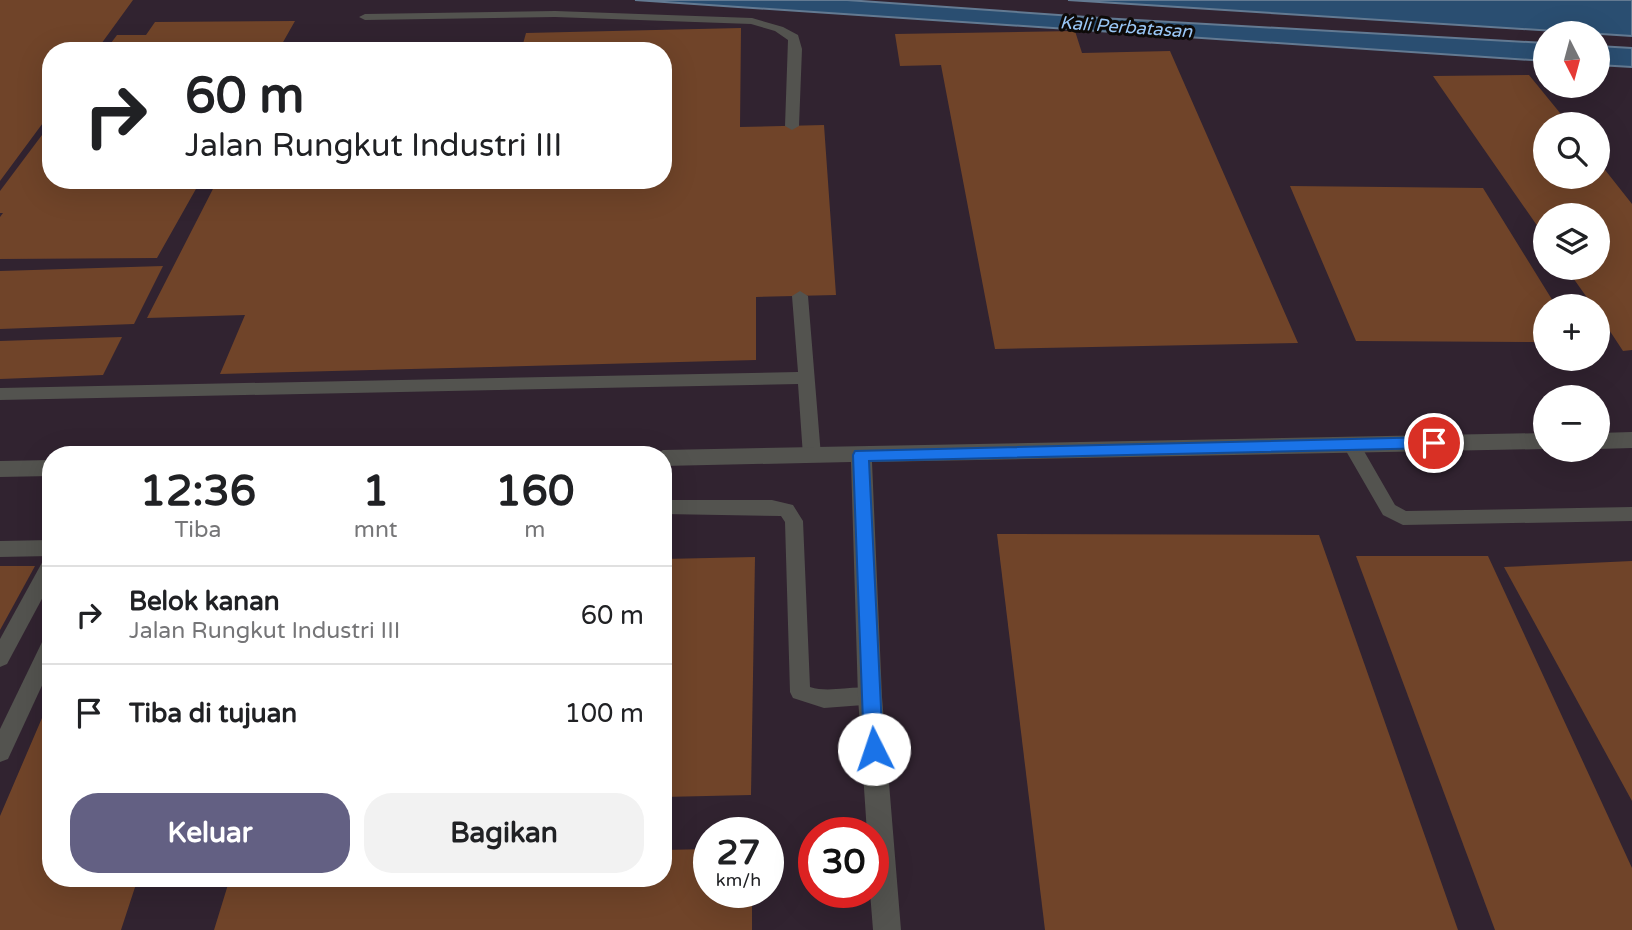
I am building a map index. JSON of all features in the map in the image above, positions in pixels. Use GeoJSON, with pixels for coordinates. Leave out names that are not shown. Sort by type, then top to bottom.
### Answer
{"type":"FeatureCollection","features":[{"type":"Feature","properties":{"kind":"street"},"geometry":{"type":"LineString","coordinates":[[1610,440],[1632,440]]}},
{"type":"Feature","properties":{"kind":"street"},"geometry":{"type":"LineString","coordinates":[[672,458],[1533,441]]}},
{"type":"Feature","properties":{"kind":"street"},"geometry":{"type":"LineString","coordinates":[[861,455],[870,697],[887,930]]}},
{"type":"Feature","properties":{"kind":"street"},"geometry":{"type":"LineString","coordinates":[[0,469],[42,468]]}},
{"type":"Feature","properties":{"kind":"lane"},"geometry":{"type":"LineString","coordinates":[[365,17],[555,14],[751,21],[779,29],[794,38],[796,49],[792,126]]}},
{"type":"Feature","properties":{"kind":"lane"},"geometry":{"type":"LineString","coordinates":[[800,296],[813,456]]}},
{"type":"Feature","properties":{"kind":"lane"},"geometry":{"type":"LineString","coordinates":[[0,394],[808,378]]}},
{"type":"Feature","properties":{"kind":"lane"},"geometry":{"type":"LineString","coordinates":[[1351,444],[1389,510],[1404,518],[1632,514]]}},
{"type":"Feature","properties":{"kind":"lane"},"geometry":{"type":"LineString","coordinates":[[672,507],[772,507],[787,510],[794,521],[800,692],[806,696],[817,697],[870,697]]}},
{"type":"Feature","properties":{"kind":"lane"},"geometry":{"type":"LineString","coordinates":[[0,549],[42,548]]}},
{"type":"Feature","properties":{"kind":"lane"},"geometry":{"type":"LineString","coordinates":[[0,658],[42,581]]}},
{"type":"Feature","properties":{"kind":"lane"},"geometry":{"type":"LineString","coordinates":[[0,752],[42,663]]}},
{"type":"Feature","properties":{"kind":"shaded area"},"geometry":{"type":"Polygon","coordinates":[[[0,0],[1632,0],[1632,930],[0,930],[0,0]]]}},
{"type":"Feature","properties":{"kind":"water","name":"Kali Perbatasan"},"geometry":{"type":"Polygon","coordinates":[[[635,0],[847,0],[1101,18],[1533,42],[1533,60],[635,0]]]}},
{"type":"Feature","properties":{"kind":"water","name":"Kali Perbatasan"},"geometry":{"type":"Polygon","coordinates":[[[1068,0],[1632,0],[1632,36],[1610,35],[1610,21],[1533,21],[1533,30],[1068,0]]]}},
{"type":"Feature","properties":{"kind":"water"},"geometry":{"type":"Polygon","coordinates":[[[1610,47],[1632,48],[1632,67],[1610,66],[1610,47]]]}},
{"type":"Feature","properties":{"kind":"building"},"geometry":{"type":"Polygon","coordinates":[[[0,0],[133,0],[103,42],[42,42],[42,124],[0,181],[0,0]]]}},
{"type":"Feature","properties":{"kind":"building"},"geometry":{"type":"Polygon","coordinates":[[[295,21],[283,42],[112,42],[117,35],[146,35],[155,22],[295,21]]]}},
{"type":"Feature","properties":{"kind":"building"},"geometry":{"type":"Polygon","coordinates":[[[741,28],[740,127],[824,125],[836,295],[756,297],[756,360],[220,374],[245,315],[147,318],[213,189],[672,189],[672,42],[524,42],[526,33],[741,28]]]}},
{"type":"Feature","properties":{"kind":"building"},"geometry":{"type":"Polygon","coordinates":[[[1075,31],[1082,53],[1170,51],[1298,343],[995,349],[941,65],[900,66],[895,34],[1075,31]]]}},
{"type":"Feature","properties":{"kind":"building"},"geometry":{"type":"Polygon","coordinates":[[[1529,75],[1533,80],[1533,98],[1548,98],[1559,112],[1533,112],[1533,189],[1610,189],[1610,176],[1632,204],[1632,350],[1623,351],[1610,331],[1610,294],[1584,294],[1575,280],[1610,280],[1610,203],[1533,203],[1533,220],[1433,76],[1529,75]]]}},
{"type":"Feature","properties":{"kind":"building"},"geometry":{"type":"Polygon","coordinates":[[[42,135],[42,189],[196,189],[157,258],[0,259],[0,217],[3,213],[0,213],[0,191],[42,135]]]}},
{"type":"Feature","properties":{"kind":"building"},"geometry":{"type":"Polygon","coordinates":[[[1290,186],[1483,188],[1533,269],[1533,280],[1540,280],[1549,294],[1533,294],[1533,342],[1356,341],[1290,186]]]}},
{"type":"Feature","properties":{"kind":"building"},"geometry":{"type":"Polygon","coordinates":[[[163,266],[134,324],[0,329],[0,271],[163,266]]]}},
{"type":"Feature","properties":{"kind":"building"},"geometry":{"type":"Polygon","coordinates":[[[122,337],[103,375],[0,379],[0,341],[122,337]]]}},
{"type":"Feature","properties":{"kind":"building"},"geometry":{"type":"Polygon","coordinates":[[[997,534],[1319,535],[1458,930],[1045,930],[997,534]]]}},
{"type":"Feature","properties":{"kind":"building"},"geometry":{"type":"Polygon","coordinates":[[[1356,556],[1488,556],[1632,868],[1632,930],[1495,930],[1356,556]]]}},
{"type":"Feature","properties":{"kind":"building"},"geometry":{"type":"Polygon","coordinates":[[[755,557],[751,795],[672,797],[672,559],[755,557]]]}},
{"type":"Feature","properties":{"kind":"building"},"geometry":{"type":"Polygon","coordinates":[[[1632,561],[1632,801],[1504,567],[1632,561]]]}},
{"type":"Feature","properties":{"kind":"building"},"geometry":{"type":"Polygon","coordinates":[[[0,566],[35,566],[0,630],[0,566]]]}},
{"type":"Feature","properties":{"kind":"building"},"geometry":{"type":"Polygon","coordinates":[[[42,718],[42,887],[135,887],[121,930],[0,930],[0,816],[42,718]]]}},
{"type":"Feature","properties":{"kind":"building"},"geometry":{"type":"Polygon","coordinates":[[[693,849],[693,908],[752,908],[752,930],[214,930],[227,887],[672,887],[672,850],[693,849]]]}},
{"type":"Feature","properties":{"kind":"route"},"geometry":{"type":"LineString","coordinates":[[874,749],[861,455],[1434,443]]}}]}
